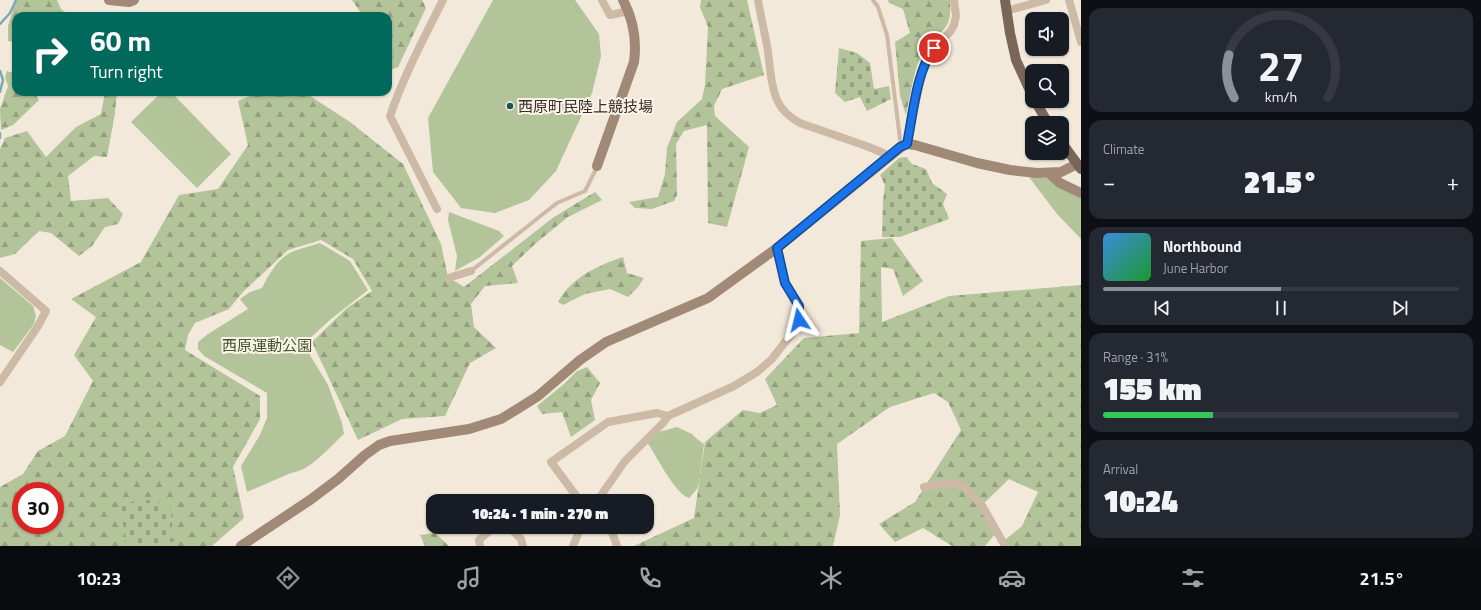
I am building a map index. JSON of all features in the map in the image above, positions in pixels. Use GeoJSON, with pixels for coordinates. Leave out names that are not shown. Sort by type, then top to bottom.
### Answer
{"type":"FeatureCollection","features":[{"type":"Feature","properties":{"kind":"main road"},"geometry":{"type":"LineString","coordinates":[[1005,0],[1016,60],[1025,80]]}},
{"type":"Feature","properties":{"kind":"main road"},"geometry":{"type":"LineString","coordinates":[[1069,152],[1079,166]]}},
{"type":"Feature","properties":{"kind":"street"},"geometry":{"type":"LineString","coordinates":[[109,0],[129,2],[134,0]]}},
{"type":"Feature","properties":{"kind":"street"},"geometry":{"type":"LineString","coordinates":[[437,210],[390,116],[408,68],[422,44],[443,0]]}},
{"type":"Feature","properties":{"kind":"street"},"geometry":{"type":"LineString","coordinates":[[602,0],[610,15],[629,11]]}},
{"type":"Feature","properties":{"kind":"street"},"geometry":{"type":"LineString","coordinates":[[597,166],[634,62],[636,49],[635,39],[629,11],[623,0]]}},
{"type":"Feature","properties":{"kind":"street"},"geometry":{"type":"LineString","coordinates":[[758,0],[768,50],[773,88],[778,102],[784,111],[790,118],[800,123],[869,147],[890,156]]}},
{"type":"Feature","properties":{"kind":"street"},"geometry":{"type":"LineString","coordinates":[[904,146],[923,68],[928,56],[950,32],[954,25],[956,16],[954,0]]}},
{"type":"Feature","properties":{"kind":"street"},"geometry":{"type":"LineString","coordinates":[[1006,11],[1046,0]]}},
{"type":"Feature","properties":{"kind":"street"},"geometry":{"type":"LineString","coordinates":[[1070,0],[1081,42]]}},
{"type":"Feature","properties":{"kind":"street"},"geometry":{"type":"LineString","coordinates":[[241,546],[310,500],[338,479],[365,454],[379,445],[390,441],[469,429],[501,419],[538,396],[580,360],[606,342],[708,298],[777,248],[904,146],[927,148],[993,167],[1049,173],[1079,166]]}},
{"type":"Feature","properties":{"kind":"street"},"geometry":{"type":"LineString","coordinates":[[1049,173],[1060,183],[1081,193]]}},
{"type":"Feature","properties":{"kind":"street"},"geometry":{"type":"LineString","coordinates":[[603,494],[625,461],[663,423],[668,416],[734,386],[757,372],[771,360],[794,331],[799,320],[799,306],[785,283],[777,248]]}},
{"type":"Feature","properties":{"kind":"street"},"geometry":{"type":"LineString","coordinates":[[0,271],[46,311],[38,326],[0,382]]}},
{"type":"Feature","properties":{"kind":"street"},"geometry":{"type":"LineString","coordinates":[[448,278],[471,271]]}},
{"type":"Feature","properties":{"kind":"street"},"geometry":{"type":"LineString","coordinates":[[575,494],[552,462],[608,422],[657,413],[668,416]]}},
{"type":"Feature","properties":{"kind":"street"},"geometry":{"type":"LineString","coordinates":[[924,487],[945,483],[962,485],[983,507],[1005,546]]}},
{"type":"Feature","properties":{"kind":"street"},"geometry":{"type":"LineString","coordinates":[[480,546],[478,540],[485,534]]}},
{"type":"Feature","properties":{"kind":"street"},"geometry":{"type":"LineString","coordinates":[[516,534],[521,539],[523,546]]}},
{"type":"Feature","properties":{"kind":"street"},"geometry":{"type":"LineString","coordinates":[[573,546],[578,534]]}},
{"type":"Feature","properties":{"kind":"street"},"geometry":{"type":"LineString","coordinates":[[613,534],[617,546]]}},
{"type":"Feature","properties":{"kind":"lane"},"geometry":{"type":"LineString","coordinates":[[874,0],[878,7],[887,36],[904,146]]}},
{"type":"Feature","properties":{"kind":"lane"},"geometry":{"type":"LineString","coordinates":[[471,271],[557,203],[585,192],[597,166]]}},
{"type":"Feature","properties":{"kind":"green space"},"geometry":{"type":"Polygon","coordinates":[[[16,0],[57,0],[61,9],[65,12],[12,12],[16,0]]]}},
{"type":"Feature","properties":{"kind":"green space"},"geometry":{"type":"Polygon","coordinates":[[[352,0],[422,0],[426,8],[398,67],[392,69],[392,12],[360,12],[352,0]]]}},
{"type":"Feature","properties":{"kind":"green space","name":"西原町民陸上競技場"},"geometry":{"type":"Polygon","coordinates":[[[493,0],[575,0],[599,34],[601,56],[592,93],[556,171],[529,200],[495,213],[461,208],[433,172],[428,118],[493,0]]]}},
{"type":"Feature","properties":{"kind":"green space"},"geometry":{"type":"Polygon","coordinates":[[[701,0],[747,0],[764,75],[722,89],[714,106],[715,116],[749,147],[727,227],[708,223],[707,125],[684,131],[676,144],[677,195],[674,201],[652,209],[635,208],[629,202],[658,197],[665,174],[667,148],[677,122],[702,99],[705,85],[708,27],[700,7],[701,0]]]}},
{"type":"Feature","properties":{"kind":"green space"},"geometry":{"type":"Polygon","coordinates":[[[888,0],[950,0],[950,11],[947,25],[923,52],[920,58],[906,115],[900,96],[895,42],[910,33],[903,9],[889,3],[888,0]]]}},
{"type":"Feature","properties":{"kind":"green space"},"geometry":{"type":"Polygon","coordinates":[[[12,13],[12,42],[8,41],[8,26],[12,13]]]}},
{"type":"Feature","properties":{"kind":"green space"},"geometry":{"type":"Polygon","coordinates":[[[839,48],[857,53],[870,63],[874,89],[889,86],[891,99],[867,111],[860,97],[845,102],[835,93],[839,48]]]}},
{"type":"Feature","properties":{"kind":"green space"},"geometry":{"type":"Polygon","coordinates":[[[7,71],[12,73],[12,96],[36,96],[39,100],[13,125],[1,130],[0,109],[8,86],[5,77],[7,71]]]}},
{"type":"Feature","properties":{"kind":"green space"},"geometry":{"type":"Polygon","coordinates":[[[104,96],[117,96],[107,157],[94,156],[68,176],[71,201],[108,198],[123,214],[118,224],[105,227],[92,246],[79,256],[51,233],[39,231],[15,254],[0,258],[0,149],[5,138],[27,131],[46,157],[76,127],[101,114],[104,96]]]}},
{"type":"Feature","properties":{"kind":"green space"},"geometry":{"type":"Polygon","coordinates":[[[158,96],[175,96],[231,154],[197,188],[131,122],[158,96]]]}},
{"type":"Feature","properties":{"kind":"green space"},"geometry":{"type":"Polygon","coordinates":[[[250,96],[310,96],[350,122],[403,164],[441,244],[448,277],[464,287],[554,217],[595,192],[602,200],[568,217],[535,244],[512,266],[518,283],[485,286],[471,304],[474,327],[496,348],[470,363],[445,416],[402,419],[358,440],[312,342],[347,308],[372,291],[353,259],[321,240],[288,250],[243,292],[229,309],[195,323],[188,335],[185,350],[260,396],[260,419],[233,467],[244,518],[212,546],[0,546],[0,487],[23,474],[38,451],[65,436],[93,381],[74,355],[96,317],[71,299],[141,262],[179,195],[218,189],[248,145],[238,101],[250,96]]]}},
{"type":"Feature","properties":{"kind":"green space"},"geometry":{"type":"Polygon","coordinates":[[[906,157],[912,164],[926,169],[932,183],[947,194],[943,204],[949,219],[900,237],[882,237],[885,185],[880,175],[899,158],[906,157]]]}},
{"type":"Feature","properties":{"kind":"green space"},"geometry":{"type":"Polygon","coordinates":[[[1029,177],[1050,178],[1081,197],[1081,239],[1057,214],[1029,177]]]}},
{"type":"Feature","properties":{"kind":"green space"},"geometry":{"type":"Polygon","coordinates":[[[449,212],[499,231],[504,236],[480,257],[455,271],[457,256],[448,220],[449,212]]]}},
{"type":"Feature","properties":{"kind":"green space"},"geometry":{"type":"Polygon","coordinates":[[[892,238],[923,281],[903,296],[893,269],[881,267],[882,322],[949,296],[1081,285],[1081,546],[1008,546],[1005,540],[1022,526],[1038,492],[1009,479],[979,508],[995,534],[985,546],[952,546],[923,528],[895,542],[879,524],[915,502],[961,430],[948,402],[934,393],[890,407],[837,444],[840,515],[833,546],[634,546],[694,518],[705,442],[743,410],[760,413],[777,405],[765,379],[804,338],[859,333],[861,241],[892,238]]]}},
{"type":"Feature","properties":{"kind":"green space","name":"西原運動公園"},"geometry":{"type":"Polygon","coordinates":[[[320,243],[350,261],[368,290],[331,319],[308,340],[310,355],[328,385],[342,423],[344,434],[313,463],[299,471],[247,492],[241,466],[260,435],[267,418],[267,393],[204,356],[198,349],[198,342],[248,309],[240,299],[250,292],[262,288],[271,272],[282,258],[295,251],[320,243]]]}},
{"type":"Feature","properties":{"kind":"green space"},"geometry":{"type":"Polygon","coordinates":[[[623,257],[627,273],[644,278],[638,287],[628,297],[610,289],[585,294],[563,305],[558,302],[570,286],[578,279],[604,264],[623,257]]]}},
{"type":"Feature","properties":{"kind":"green space"},"geometry":{"type":"Polygon","coordinates":[[[0,278],[33,306],[36,315],[34,324],[13,352],[0,345],[0,278]]]}},
{"type":"Feature","properties":{"kind":"green space"},"geometry":{"type":"Polygon","coordinates":[[[587,367],[600,383],[591,400],[595,420],[571,437],[562,412],[542,414],[537,406],[564,384],[577,371],[587,367]]]}},
{"type":"Feature","properties":{"kind":"green space"},"geometry":{"type":"Polygon","coordinates":[[[677,427],[692,434],[704,444],[699,483],[697,489],[689,498],[684,495],[672,482],[647,442],[659,432],[677,427]]]}},
{"type":"Feature","properties":{"kind":"green space"},"geometry":{"type":"Polygon","coordinates":[[[143,499],[170,505],[174,541],[161,546],[125,546],[126,538],[119,505],[143,499]]]}},
{"type":"Feature","properties":{"kind":"green space"},"geometry":{"type":"Polygon","coordinates":[[[436,534],[449,546],[425,546],[420,535],[436,534]]]}},
{"type":"Feature","properties":{"kind":"waterway"},"geometry":{"type":"LineString","coordinates":[[0,24],[10,13],[16,0]]}},
{"type":"Feature","properties":{"kind":"waterway"},"geometry":{"type":"LineString","coordinates":[[0,71],[3,80],[0,92]]}},
{"type":"Feature","properties":{"kind":"waterway"},"geometry":{"type":"LineString","coordinates":[[0,133],[0,138]]}},
{"type":"Feature","properties":{"kind":"place","name":"西原町民陸上競技場"},"geometry":{"type":"Point","coordinates":[510,106]}},
{"type":"Feature","properties":{"kind":"route"},"geometry":{"type":"LineString","coordinates":[[799,320],[799,306],[785,283],[777,248],[900,147],[907,144],[923,68],[928,56],[934,48]]}}]}
